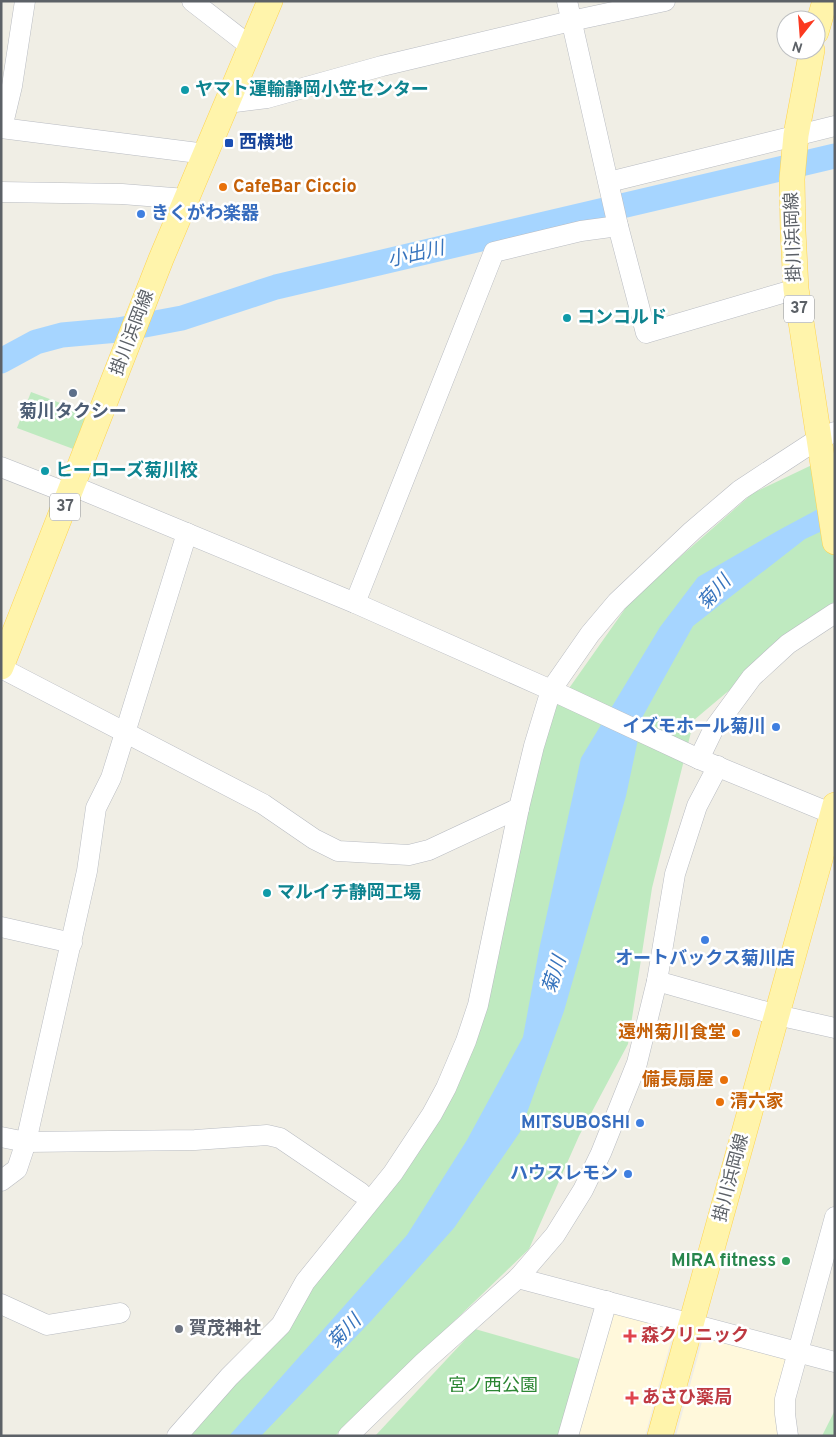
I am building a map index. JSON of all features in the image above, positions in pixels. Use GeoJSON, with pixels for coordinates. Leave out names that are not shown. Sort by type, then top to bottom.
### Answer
{"type":"FeatureCollection","features":[{"type":"Feature","properties":{"kind":"main road","name":"掛川浜岡線"},"geometry":{"type":"LineString","coordinates":[[1,668],[186,199],[270,1]]}},
{"type":"Feature","properties":{"kind":"main road","name":"掛川浜岡線"},"geometry":{"type":"LineString","coordinates":[[810,60],[796,139],[792,178],[796,289],[827,435],[835,542]]}},
{"type":"Feature","properties":{"kind":"main road","name":"掛川浜岡線"},"geometry":{"type":"LineString","coordinates":[[660,1436],[834,811]]}},
{"type":"Feature","properties":{"kind":"street"},"geometry":{"type":"LineString","coordinates":[[25,1],[12,86],[2,128],[206,154]]}},
{"type":"Feature","properties":{"kind":"street"},"geometry":{"type":"LineString","coordinates":[[192,1],[250,46]]}},
{"type":"Feature","properties":{"kind":"street"},"geometry":{"type":"LineString","coordinates":[[567,1],[618,226],[646,333],[796,289]]}},
{"type":"Feature","properties":{"kind":"street"},"geometry":{"type":"LineString","coordinates":[[227,104],[267,98],[382,66],[571,21],[665,1]]}},
{"type":"Feature","properties":{"kind":"street"},"geometry":{"type":"LineString","coordinates":[[609,182],[796,139],[835,126]]}},
{"type":"Feature","properties":{"kind":"street"},"geometry":{"type":"LineString","coordinates":[[1,192],[122,194],[186,199]]}},
{"type":"Feature","properties":{"kind":"street"},"geometry":{"type":"LineString","coordinates":[[355,603],[494,252],[581,231],[618,226]]}},
{"type":"Feature","properties":{"kind":"street"},"geometry":{"type":"LineString","coordinates":[[177,1436],[229,1377],[281,1326],[304,1282],[393,1173],[432,1114],[454,1070],[478,1005],[518,808],[534,746],[553,692],[590,634],[617,602],[692,531],[740,490],[827,435]]}},
{"type":"Feature","properties":{"kind":"street"},"geometry":{"type":"LineString","coordinates":[[1,467],[71,490],[187,533],[355,603],[718,766],[834,811]]}},
{"type":"Feature","properties":{"kind":"street"},"geometry":{"type":"LineString","coordinates":[[1,1181],[17,1169],[26,1142],[87,871],[96,808],[111,778],[187,533]]}},
{"type":"Feature","properties":{"kind":"street"},"geometry":{"type":"LineString","coordinates":[[695,756],[752,677],[788,644],[835,613]]}},
{"type":"Feature","properties":{"kind":"street"},"geometry":{"type":"LineString","coordinates":[[1,668],[263,804],[314,839],[338,850],[408,855],[429,850],[518,808]]}},
{"type":"Feature","properties":{"kind":"street"},"geometry":{"type":"LineString","coordinates":[[348,1436],[424,1362],[518,1278],[555,1235],[583,1190],[602,1154],[637,1063],[656,980],[675,874],[697,806],[718,766]]}},
{"type":"Feature","properties":{"kind":"street"},"geometry":{"type":"LineString","coordinates":[[1,927],[72,942]]}},
{"type":"Feature","properties":{"kind":"street"},"geometry":{"type":"LineString","coordinates":[[656,980],[777,1014],[835,1028]]}},
{"type":"Feature","properties":{"kind":"street"},"geometry":{"type":"LineString","coordinates":[[1,1137],[26,1142],[195,1140],[267,1135],[280,1138],[361,1193]]}},
{"type":"Feature","properties":{"kind":"street"},"geometry":{"type":"LineString","coordinates":[[788,1436],[785,1414],[786,1399],[835,1217]]}},
{"type":"Feature","properties":{"kind":"street"},"geometry":{"type":"LineString","coordinates":[[518,1278],[798,1354],[835,1362]]}},
{"type":"Feature","properties":{"kind":"street"},"geometry":{"type":"LineString","coordinates":[[568,1436],[607,1301]]}},
{"type":"Feature","properties":{"kind":"street"},"geometry":{"type":"LineString","coordinates":[[1,1304],[47,1324],[120,1313]]}},
{"type":"Feature","properties":{"kind":"shaded area"},"geometry":{"type":"Polygon","coordinates":[[[608,1312],[670,1323],[674,1330],[645,1436],[574,1436],[608,1312]]]}},
{"type":"Feature","properties":{"kind":"shaded area"},"geometry":{"type":"Polygon","coordinates":[[[710,1333],[786,1355],[783,1436],[676,1436],[703,1338],[710,1333]]]}},
{"type":"Feature","properties":{"kind":"green space"},"geometry":{"type":"Polygon","coordinates":[[[31,392],[87,413],[76,450],[17,428],[31,392]]]}},
{"type":"Feature","properties":{"kind":"green space"},"geometry":{"type":"Polygon","coordinates":[[[835,454],[835,601],[694,720],[652,888],[628,1044],[579,1136],[529,1249],[335,1436],[184,1436],[305,1290],[453,1091],[514,866],[553,711],[632,599],[753,493],[835,454]]]}},
{"type":"Feature","properties":{"kind":"green space","name":"宮ノ西公園"},"geometry":{"type":"Polygon","coordinates":[[[475,1329],[583,1360],[562,1436],[375,1436],[475,1329]]]}},
{"type":"Feature","properties":{"kind":"green space"},"geometry":{"type":"Polygon","coordinates":[[[835,1410],[835,1436],[822,1436],[835,1410]]]}},
{"type":"Feature","properties":{"kind":"water","name":"菊川"},"geometry":{"type":"Polygon","coordinates":[[[835,500],[835,525],[805,539],[693,626],[643,716],[626,796],[564,1011],[520,1132],[454,1228],[371,1321],[261,1436],[229,1436],[407,1235],[467,1140],[523,1037],[539,950],[581,758],[660,627],[698,577],[835,500]]]}},
{"type":"Feature","properties":{"kind":"waterway","name":"小出川"},"geometry":{"type":"LineString","coordinates":[[1,361],[36,342],[62,335],[118,330],[182,318],[276,287],[835,156]]}},
{"type":"Feature","properties":{"kind":"place","name":"ヤマト運輸静岡小笠センター"},"geometry":{"type":"Point","coordinates":[185,90]}},
{"type":"Feature","properties":{"kind":"place","name":"西横地"},"geometry":{"type":"Point","coordinates":[229,143]}},
{"type":"Feature","properties":{"kind":"place","name":"CafeBar Ciccio"},"geometry":{"type":"Point","coordinates":[223,187]}},
{"type":"Feature","properties":{"kind":"place","name":"きくがわ楽器"},"geometry":{"type":"Point","coordinates":[141,214]}},
{"type":"Feature","properties":{"kind":"place","name":"コンコルド"},"geometry":{"type":"Point","coordinates":[567,318]}},
{"type":"Feature","properties":{"kind":"place","name":"菊川タクシー"},"geometry":{"type":"Point","coordinates":[73,393]}},
{"type":"Feature","properties":{"kind":"place","name":"ヒーローズ菊川校"},"geometry":{"type":"Point","coordinates":[45,471]}},
{"type":"Feature","properties":{"kind":"place","name":"イズモホール菊川"},"geometry":{"type":"Point","coordinates":[776,727]}},
{"type":"Feature","properties":{"kind":"place","name":"マルイチ静岡工場"},"geometry":{"type":"Point","coordinates":[267,893]}},
{"type":"Feature","properties":{"kind":"place","name":"オートバックス菊川店"},"geometry":{"type":"Point","coordinates":[705,940]}},
{"type":"Feature","properties":{"kind":"place","name":"遠州菊川食堂"},"geometry":{"type":"Point","coordinates":[736,1033]}},
{"type":"Feature","properties":{"kind":"place","name":"備長扇屋"},"geometry":{"type":"Point","coordinates":[724,1080]}},
{"type":"Feature","properties":{"kind":"place","name":"清六家"},"geometry":{"type":"Point","coordinates":[720,1102]}},
{"type":"Feature","properties":{"kind":"place","name":"MITSUBOSHI"},"geometry":{"type":"Point","coordinates":[640,1123]}},
{"type":"Feature","properties":{"kind":"place","name":"ハウスレモン"},"geometry":{"type":"Point","coordinates":[628,1174]}},
{"type":"Feature","properties":{"kind":"place","name":"MIRA fitness"},"geometry":{"type":"Point","coordinates":[786,1261]}},
{"type":"Feature","properties":{"kind":"place","name":"賀茂神社"},"geometry":{"type":"Point","coordinates":[179,1329]}},
{"type":"Feature","properties":{"kind":"place","name":"森クリニック"},"geometry":{"type":"Point","coordinates":[630,1336]}},
{"type":"Feature","properties":{"kind":"place","name":"あさひ薬局"},"geometry":{"type":"Point","coordinates":[632,1398]}}]}
